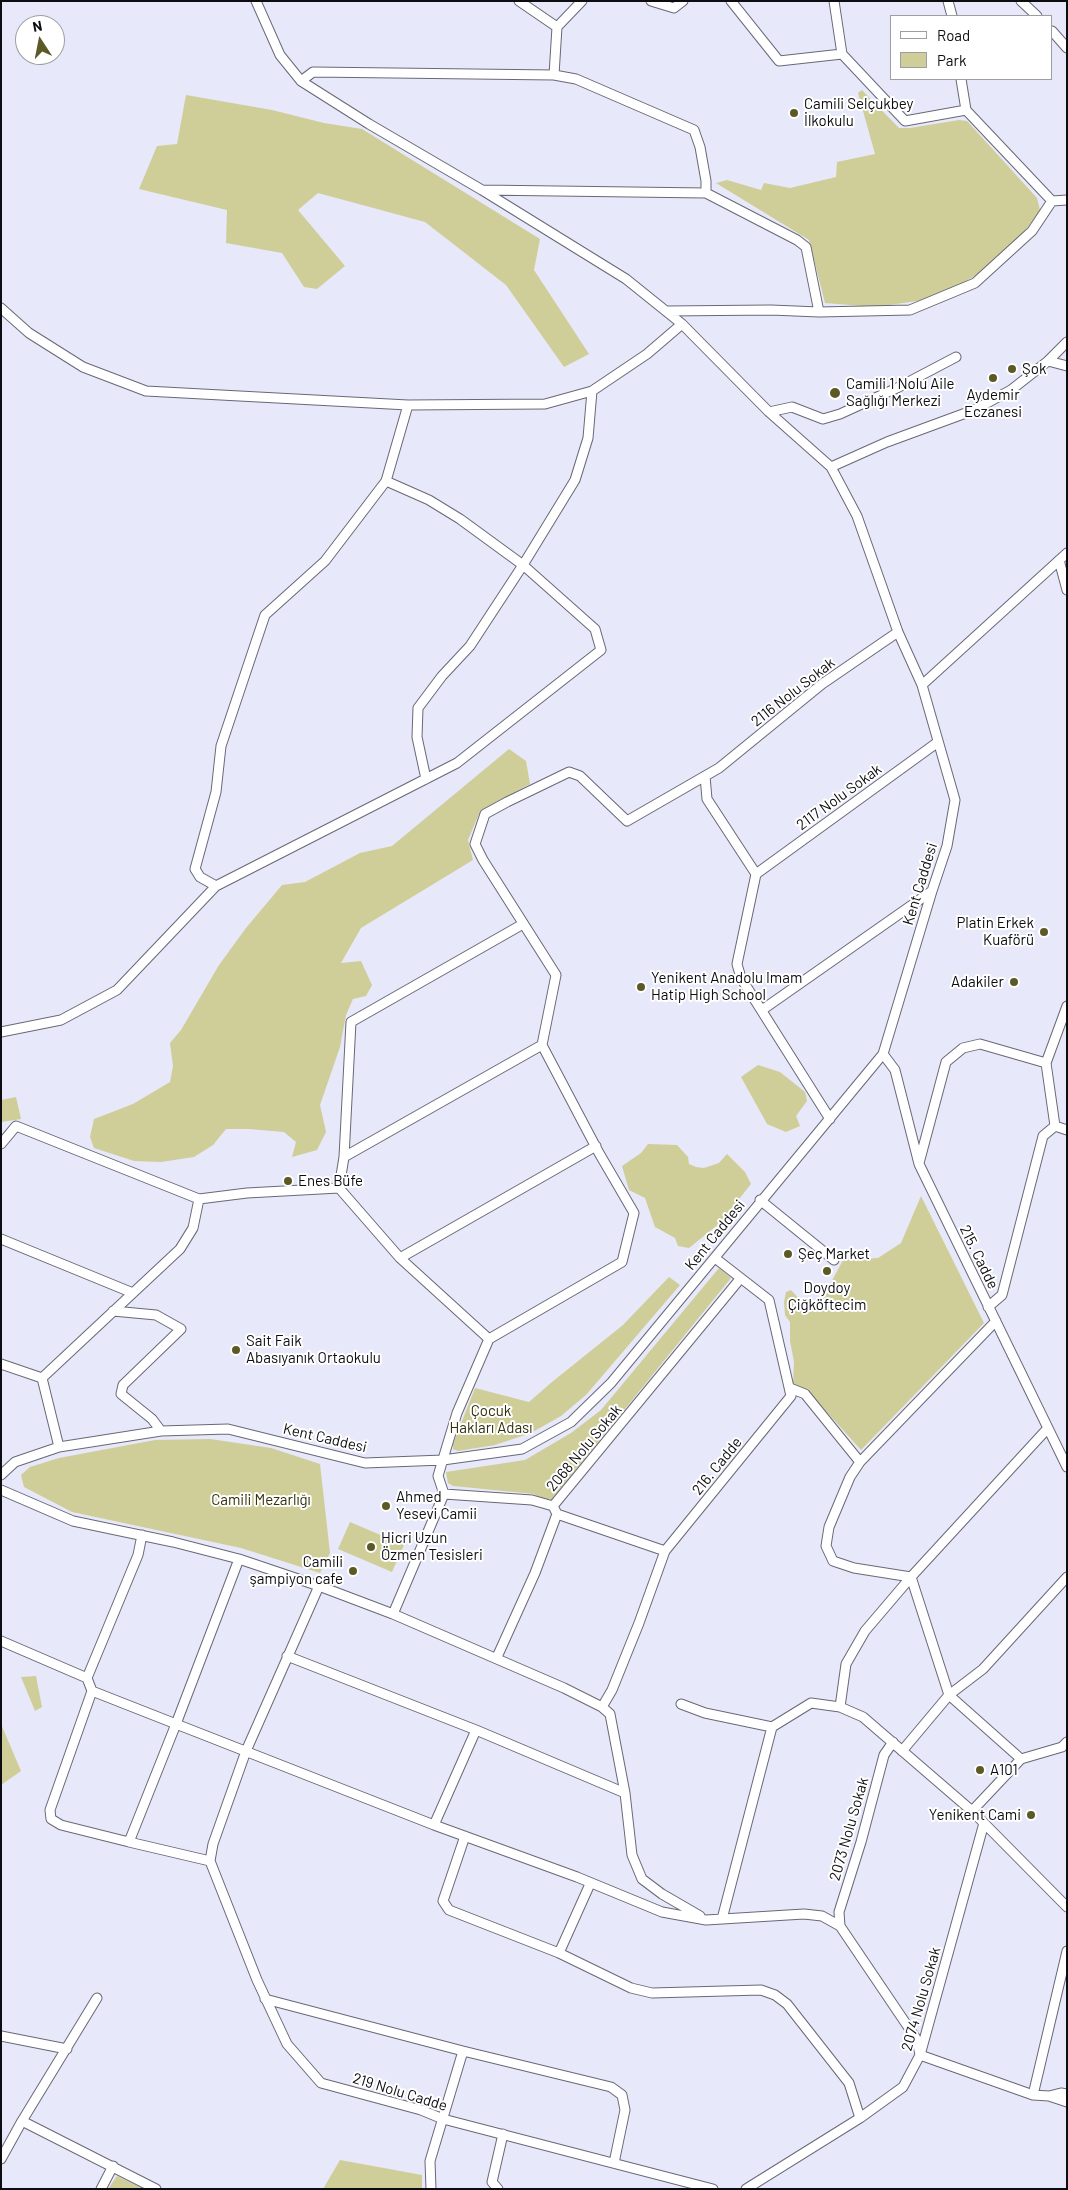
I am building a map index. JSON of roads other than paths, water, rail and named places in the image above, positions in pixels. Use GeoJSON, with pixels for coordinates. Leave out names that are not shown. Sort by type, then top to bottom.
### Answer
{"type":"FeatureCollection","features":[{"type":"Feature","properties":{"kind":"street"},"geometry":{"type":"LineString","coordinates":[[256,1],[280,55],[301,81],[626,279],[682,324],[769,412],[831,466],[887,442],[974,410],[1011,390],[1048,361],[1067,342]]}},
{"type":"Feature","properties":{"kind":"street"},"geometry":{"type":"LineString","coordinates":[[520,1],[557,27]]}},
{"type":"Feature","properties":{"kind":"street"},"geometry":{"type":"LineString","coordinates":[[554,75],[557,27],[582,1]]}},
{"type":"Feature","properties":{"kind":"street"},"geometry":{"type":"LineString","coordinates":[[651,1],[674,8],[683,1]]}},
{"type":"Feature","properties":{"kind":"street"},"geometry":{"type":"LineString","coordinates":[[731,1],[779,60],[842,54]]}},
{"type":"Feature","properties":{"kind":"street"},"geometry":{"type":"LineString","coordinates":[[834,1],[842,54],[905,121],[966,110]]}},
{"type":"Feature","properties":{"kind":"street"},"geometry":{"type":"LineString","coordinates":[[948,1],[952,15]]}},
{"type":"Feature","properties":{"kind":"street"},"geometry":{"type":"LineString","coordinates":[[1021,1],[1036,15]]}},
{"type":"Feature","properties":{"kind":"street"},"geometry":{"type":"LineString","coordinates":[[1053,32],[1067,48]]}},
{"type":"Feature","properties":{"kind":"street"},"geometry":{"type":"LineString","coordinates":[[301,81],[313,72],[554,75],[576,79],[694,130],[704,172],[706,193]]}},
{"type":"Feature","properties":{"kind":"street"},"geometry":{"type":"LineString","coordinates":[[962,80],[966,110],[1052,201]]}},
{"type":"Feature","properties":{"kind":"street"},"geometry":{"type":"LineString","coordinates":[[482,190],[706,193],[797,240],[806,247],[818,312]]}},
{"type":"Feature","properties":{"kind":"street"},"geometry":{"type":"LineString","coordinates":[[1052,201],[1067,200]]}},
{"type":"Feature","properties":{"kind":"street"},"geometry":{"type":"LineString","coordinates":[[667,311],[770,310],[818,312],[910,310],[975,283],[1032,231],[1052,201]]}},
{"type":"Feature","properties":{"kind":"street"},"geometry":{"type":"LineString","coordinates":[[1,308],[29,333],[82,367],[146,391],[408,405],[545,404],[592,391],[646,354],[682,324]]}},
{"type":"Feature","properties":{"kind":"street"},"geometry":{"type":"LineString","coordinates":[[769,412],[792,407],[823,418],[840,414],[897,388],[956,357]]}},
{"type":"Feature","properties":{"kind":"street"},"geometry":{"type":"LineString","coordinates":[[1048,361],[1067,366]]}},
{"type":"Feature","properties":{"kind":"street"},"geometry":{"type":"LineString","coordinates":[[426,779],[417,737],[418,708],[442,676],[470,646],[575,480],[588,438],[592,391]]}},
{"type":"Feature","properties":{"kind":"street"},"geometry":{"type":"LineString","coordinates":[[216,886],[200,877],[195,868],[216,792],[221,746],[265,615],[325,561],[386,481],[408,405]]}},
{"type":"Feature","properties":{"kind":"street","name":"Kent Caddesi"},"geometry":{"type":"LineString","coordinates":[[1,1475],[15,1462],[59,1447],[161,1431],[228,1429],[365,1463],[443,1460],[522,1449],[571,1422],[611,1383],[715,1258],[760,1200],[830,1120],[883,1054],[932,891],[948,846],[955,800],[922,685],[898,632],[857,516],[831,466]]}},
{"type":"Feature","properties":{"kind":"street"},"geometry":{"type":"LineString","coordinates":[[1,1032],[61,1020],[117,990],[216,886],[457,763],[601,650],[595,629],[523,565],[460,519],[429,500],[386,481]]}},
{"type":"Feature","properties":{"kind":"street"},"geometry":{"type":"LineString","coordinates":[[922,685],[1067,553]]}},
{"type":"Feature","properties":{"kind":"street"},"geometry":{"type":"LineString","coordinates":[[1059,560],[1067,590]]}},
{"type":"Feature","properties":{"kind":"street","name":"2116 Nolu Sokak"},"geometry":{"type":"LineString","coordinates":[[523,924],[475,844],[485,814],[569,772],[580,776],[627,820],[719,768],[822,684],[898,632]]}},
{"type":"Feature","properties":{"kind":"street","name":"2117 Nolu Sokak"},"geometry":{"type":"LineString","coordinates":[[756,874],[938,742]]}},
{"type":"Feature","properties":{"kind":"street"},"geometry":{"type":"LineString","coordinates":[[705,776],[707,799],[756,874],[737,964],[741,978],[830,1120]]}},
{"type":"Feature","properties":{"kind":"street"},"geometry":{"type":"LineString","coordinates":[[762,1010],[932,891]]}},
{"type":"Feature","properties":{"kind":"street"},"geometry":{"type":"LineString","coordinates":[[339,1188],[344,1157],[351,1022],[523,924],[556,975],[542,1045],[634,1213],[622,1262],[489,1339],[457,1414],[438,1476],[444,1494],[392,1614]]}},
{"type":"Feature","properties":{"kind":"street"},"geometry":{"type":"LineString","coordinates":[[1055,1126],[1046,1063],[1067,1006]]}},
{"type":"Feature","properties":{"kind":"street"},"geometry":{"type":"LineString","coordinates":[[919,1164],[946,1062],[963,1048],[980,1044],[1046,1063]]}},
{"type":"Feature","properties":{"kind":"street"},"geometry":{"type":"LineString","coordinates":[[344,1157],[542,1045]]}},
{"type":"Feature","properties":{"kind":"street","name":"215. Cadde"},"geometry":{"type":"LineString","coordinates":[[883,1054],[895,1070],[919,1164],[1067,1467]]}},
{"type":"Feature","properties":{"kind":"street"},"geometry":{"type":"LineString","coordinates":[[1,1144],[16,1126],[199,1199],[247,1193],[339,1188]]}},
{"type":"Feature","properties":{"kind":"street"},"geometry":{"type":"LineString","coordinates":[[1055,1126],[1067,1130]]}},
{"type":"Feature","properties":{"kind":"street"},"geometry":{"type":"LineString","coordinates":[[988,1307],[1002,1294],[1043,1136],[1055,1126]]}},
{"type":"Feature","properties":{"kind":"street"},"geometry":{"type":"LineString","coordinates":[[400,1258],[596,1146]]}},
{"type":"Feature","properties":{"kind":"street"},"geometry":{"type":"LineString","coordinates":[[339,1188],[400,1258],[489,1339]]}},
{"type":"Feature","properties":{"kind":"street"},"geometry":{"type":"LineString","coordinates":[[42,1378],[180,1249],[193,1228],[199,1199]]}},
{"type":"Feature","properties":{"kind":"street"},"geometry":{"type":"LineString","coordinates":[[760,1200],[834,1260]]}},
{"type":"Feature","properties":{"kind":"street"},"geometry":{"type":"LineString","coordinates":[[1,1239],[133,1294]]}},
{"type":"Feature","properties":{"kind":"street"},"geometry":{"type":"LineString","coordinates":[[715,1258],[769,1300],[790,1388],[805,1394],[860,1462]]}},
{"type":"Feature","properties":{"kind":"street","name":"2068 Nolu Sokak"},"geometry":{"type":"LineString","coordinates":[[497,1657],[535,1573],[555,1510],[740,1279]]}},
{"type":"Feature","properties":{"kind":"street"},"geometry":{"type":"LineString","coordinates":[[113,1311],[156,1315],[181,1329],[123,1385],[121,1394],[152,1419],[161,1431]]}},
{"type":"Feature","properties":{"kind":"street"},"geometry":{"type":"LineString","coordinates":[[911,1578],[854,1568],[833,1562],[826,1546],[830,1527],[850,1477],[860,1462],[996,1321]]}},
{"type":"Feature","properties":{"kind":"street"},"geometry":{"type":"LineString","coordinates":[[1,1364],[42,1378]]}},
{"type":"Feature","properties":{"kind":"street"},"geometry":{"type":"LineString","coordinates":[[42,1378],[59,1447]]}},
{"type":"Feature","properties":{"kind":"street","name":"216. Cadde"},"geometry":{"type":"LineString","coordinates":[[602,1707],[612,1690],[665,1551],[791,1396],[790,1388]]}},
{"type":"Feature","properties":{"kind":"street"},"geometry":{"type":"LineString","coordinates":[[840,1707],[846,1664],[865,1631],[1048,1428]]}},
{"type":"Feature","properties":{"kind":"street"},"geometry":{"type":"LineString","coordinates":[[1,1490],[73,1521],[142,1535],[239,1559],[319,1586],[497,1657],[602,1707],[610,1714],[625,1793],[632,1855],[642,1879],[662,1894],[706,1920]]}},
{"type":"Feature","properties":{"kind":"street"},"geometry":{"type":"LineString","coordinates":[[444,1494],[532,1500],[665,1551]]}},
{"type":"Feature","properties":{"kind":"street"},"geometry":{"type":"LineString","coordinates":[[142,1535],[138,1555],[87,1678],[92,1691],[50,1810],[51,1820],[61,1825],[210,1861],[213,1844],[246,1752],[319,1586]]}},
{"type":"Feature","properties":{"kind":"street"},"geometry":{"type":"LineString","coordinates":[[129,1842],[239,1559]]}},
{"type":"Feature","properties":{"kind":"street"},"geometry":{"type":"LineString","coordinates":[[902,1750],[949,1696],[983,1669],[1067,1577]]}},
{"type":"Feature","properties":{"kind":"street"},"geometry":{"type":"LineString","coordinates":[[911,1578],[949,1696],[1021,1758]]}},
{"type":"Feature","properties":{"kind":"street"},"geometry":{"type":"LineString","coordinates":[[1,1641],[87,1678]]}},
{"type":"Feature","properties":{"kind":"street"},"geometry":{"type":"LineString","coordinates":[[287,1656],[476,1730],[625,1793]]}},
{"type":"Feature","properties":{"kind":"street"},"geometry":{"type":"LineString","coordinates":[[92,1691],[434,1826],[465,1836],[662,1912],[706,1920],[804,1914],[822,1916],[840,1926],[917,2040],[920,2055],[1033,2095],[1049,2096],[1065,2093]]}},
{"type":"Feature","properties":{"kind":"street"},"geometry":{"type":"LineString","coordinates":[[680,1704],[704,1713],[772,1727],[811,1703],[840,1707],[863,1717],[972,1811],[1067,1907]]}},
{"type":"Feature","properties":{"kind":"street"},"geometry":{"type":"LineString","coordinates":[[722,1919],[772,1727]]}},
{"type":"Feature","properties":{"kind":"street"},"geometry":{"type":"LineString","coordinates":[[434,1826],[476,1730]]}},
{"type":"Feature","properties":{"kind":"street","name":"2073 Nolu Sokak"},"geometry":{"type":"LineString","coordinates":[[840,1926],[838,1912],[861,1842],[884,1755],[893,1742]]}},
{"type":"Feature","properties":{"kind":"street"},"geometry":{"type":"LineString","coordinates":[[972,1811],[1021,1758],[1062,1747],[1067,1742]]}},
{"type":"Feature","properties":{"kind":"street","name":"2074 Nolu Sokak"},"geometry":{"type":"LineString","coordinates":[[746,2189],[860,2118],[903,2087],[920,2055],[984,1823]]}},
{"type":"Feature","properties":{"kind":"street"},"geometry":{"type":"LineString","coordinates":[[465,1836],[443,1901],[449,1910],[559,1953],[632,1988],[652,1993],[761,1990],[775,1995],[787,2004],[849,2083],[860,2118]]}},
{"type":"Feature","properties":{"kind":"street","name":"219 Nolu Cadde"},"geometry":{"type":"LineString","coordinates":[[210,1861],[265,1999],[287,2044],[321,2083],[421,2110],[443,2119],[713,2189]]}},
{"type":"Feature","properties":{"kind":"street"},"geometry":{"type":"LineString","coordinates":[[559,1953],[590,1884]]}},
{"type":"Feature","properties":{"kind":"street"},"geometry":{"type":"LineString","coordinates":[[1033,2095],[1067,1951]]}},
{"type":"Feature","properties":{"kind":"street"},"geometry":{"type":"LineString","coordinates":[[1,2159],[96,1998]]}},
{"type":"Feature","properties":{"kind":"street"},"geometry":{"type":"LineString","coordinates":[[265,1999],[463,2051],[611,2087],[622,2095],[625,2110],[614,2163]]}},
{"type":"Feature","properties":{"kind":"street"},"geometry":{"type":"LineString","coordinates":[[1,2036],[67,2049]]}},
{"type":"Feature","properties":{"kind":"street"},"geometry":{"type":"LineString","coordinates":[[431,2189],[430,2161],[463,2051]]}},
{"type":"Feature","properties":{"kind":"street"},"geometry":{"type":"LineString","coordinates":[[1049,2096],[1067,2102]]}},
{"type":"Feature","properties":{"kind":"street"},"geometry":{"type":"LineString","coordinates":[[22,2121],[156,2189]]}},
{"type":"Feature","properties":{"kind":"street"},"geometry":{"type":"LineString","coordinates":[[498,2189],[492,2182],[503,2134]]}},
{"type":"Feature","properties":{"kind":"street"},"geometry":{"type":"LineString","coordinates":[[101,2189],[112,2166]]}},
{"type":"Feature","properties":{"kind":"place","name":"Camili Selçukbey İlkokulu"},"geometry":{"type":"Point","coordinates":[794,113]}},
{"type":"Feature","properties":{"kind":"place","name":"Şok"},"geometry":{"type":"Point","coordinates":[1012,369]}},
{"type":"Feature","properties":{"kind":"place","name":"Aydemir Eczanesi"},"geometry":{"type":"Point","coordinates":[993,378]}},
{"type":"Feature","properties":{"kind":"place","name":"Camili 1 Nolu Aile Sağlığı Merkezi"},"geometry":{"type":"Point","coordinates":[835,393]}},
{"type":"Feature","properties":{"kind":"place","name":"Platin Erkek Kuaförü"},"geometry":{"type":"Point","coordinates":[1044,932]}},
{"type":"Feature","properties":{"kind":"place","name":"Adakiler"},"geometry":{"type":"Point","coordinates":[1014,982]}},
{"type":"Feature","properties":{"kind":"place","name":"Yenikent Anadolu Imam Hatip High School"},"geometry":{"type":"Point","coordinates":[641,987]}},
{"type":"Feature","properties":{"kind":"place","name":"Enes Büfe"},"geometry":{"type":"Point","coordinates":[288,1181]}},
{"type":"Feature","properties":{"kind":"place","name":"Şeç Market"},"geometry":{"type":"Point","coordinates":[788,1254]}},
{"type":"Feature","properties":{"kind":"place","name":"Doydoy Çiğköftecim"},"geometry":{"type":"Point","coordinates":[827,1271]}},
{"type":"Feature","properties":{"kind":"place","name":"Sait Faik Abasıyanık Ortaokulu"},"geometry":{"type":"Point","coordinates":[236,1350]}},
{"type":"Feature","properties":{"kind":"place","name":"Ahmed Yesevi Camii"},"geometry":{"type":"Point","coordinates":[386,1506]}},
{"type":"Feature","properties":{"kind":"place","name":"Hicri Uzun Özmen Tesisleri"},"geometry":{"type":"Point","coordinates":[371,1547]}},
{"type":"Feature","properties":{"kind":"place","name":"Camili şampiyon cafe"},"geometry":{"type":"Point","coordinates":[353,1571]}},
{"type":"Feature","properties":{"kind":"place","name":"A101"},"geometry":{"type":"Point","coordinates":[980,1770]}},
{"type":"Feature","properties":{"kind":"place","name":"Yenikent Cami"},"geometry":{"type":"Point","coordinates":[1031,1815]}},
{"type":"Feature","properties":{"kind":"park label","name":"Çocuk Hakları Adası"},"geometry":{"type":"Point","coordinates":[491,1420]}},
{"type":"Feature","properties":{"kind":"park label","name":"Camili Mezarlığı"},"geometry":{"type":"Point","coordinates":[261,1500]}}]}
